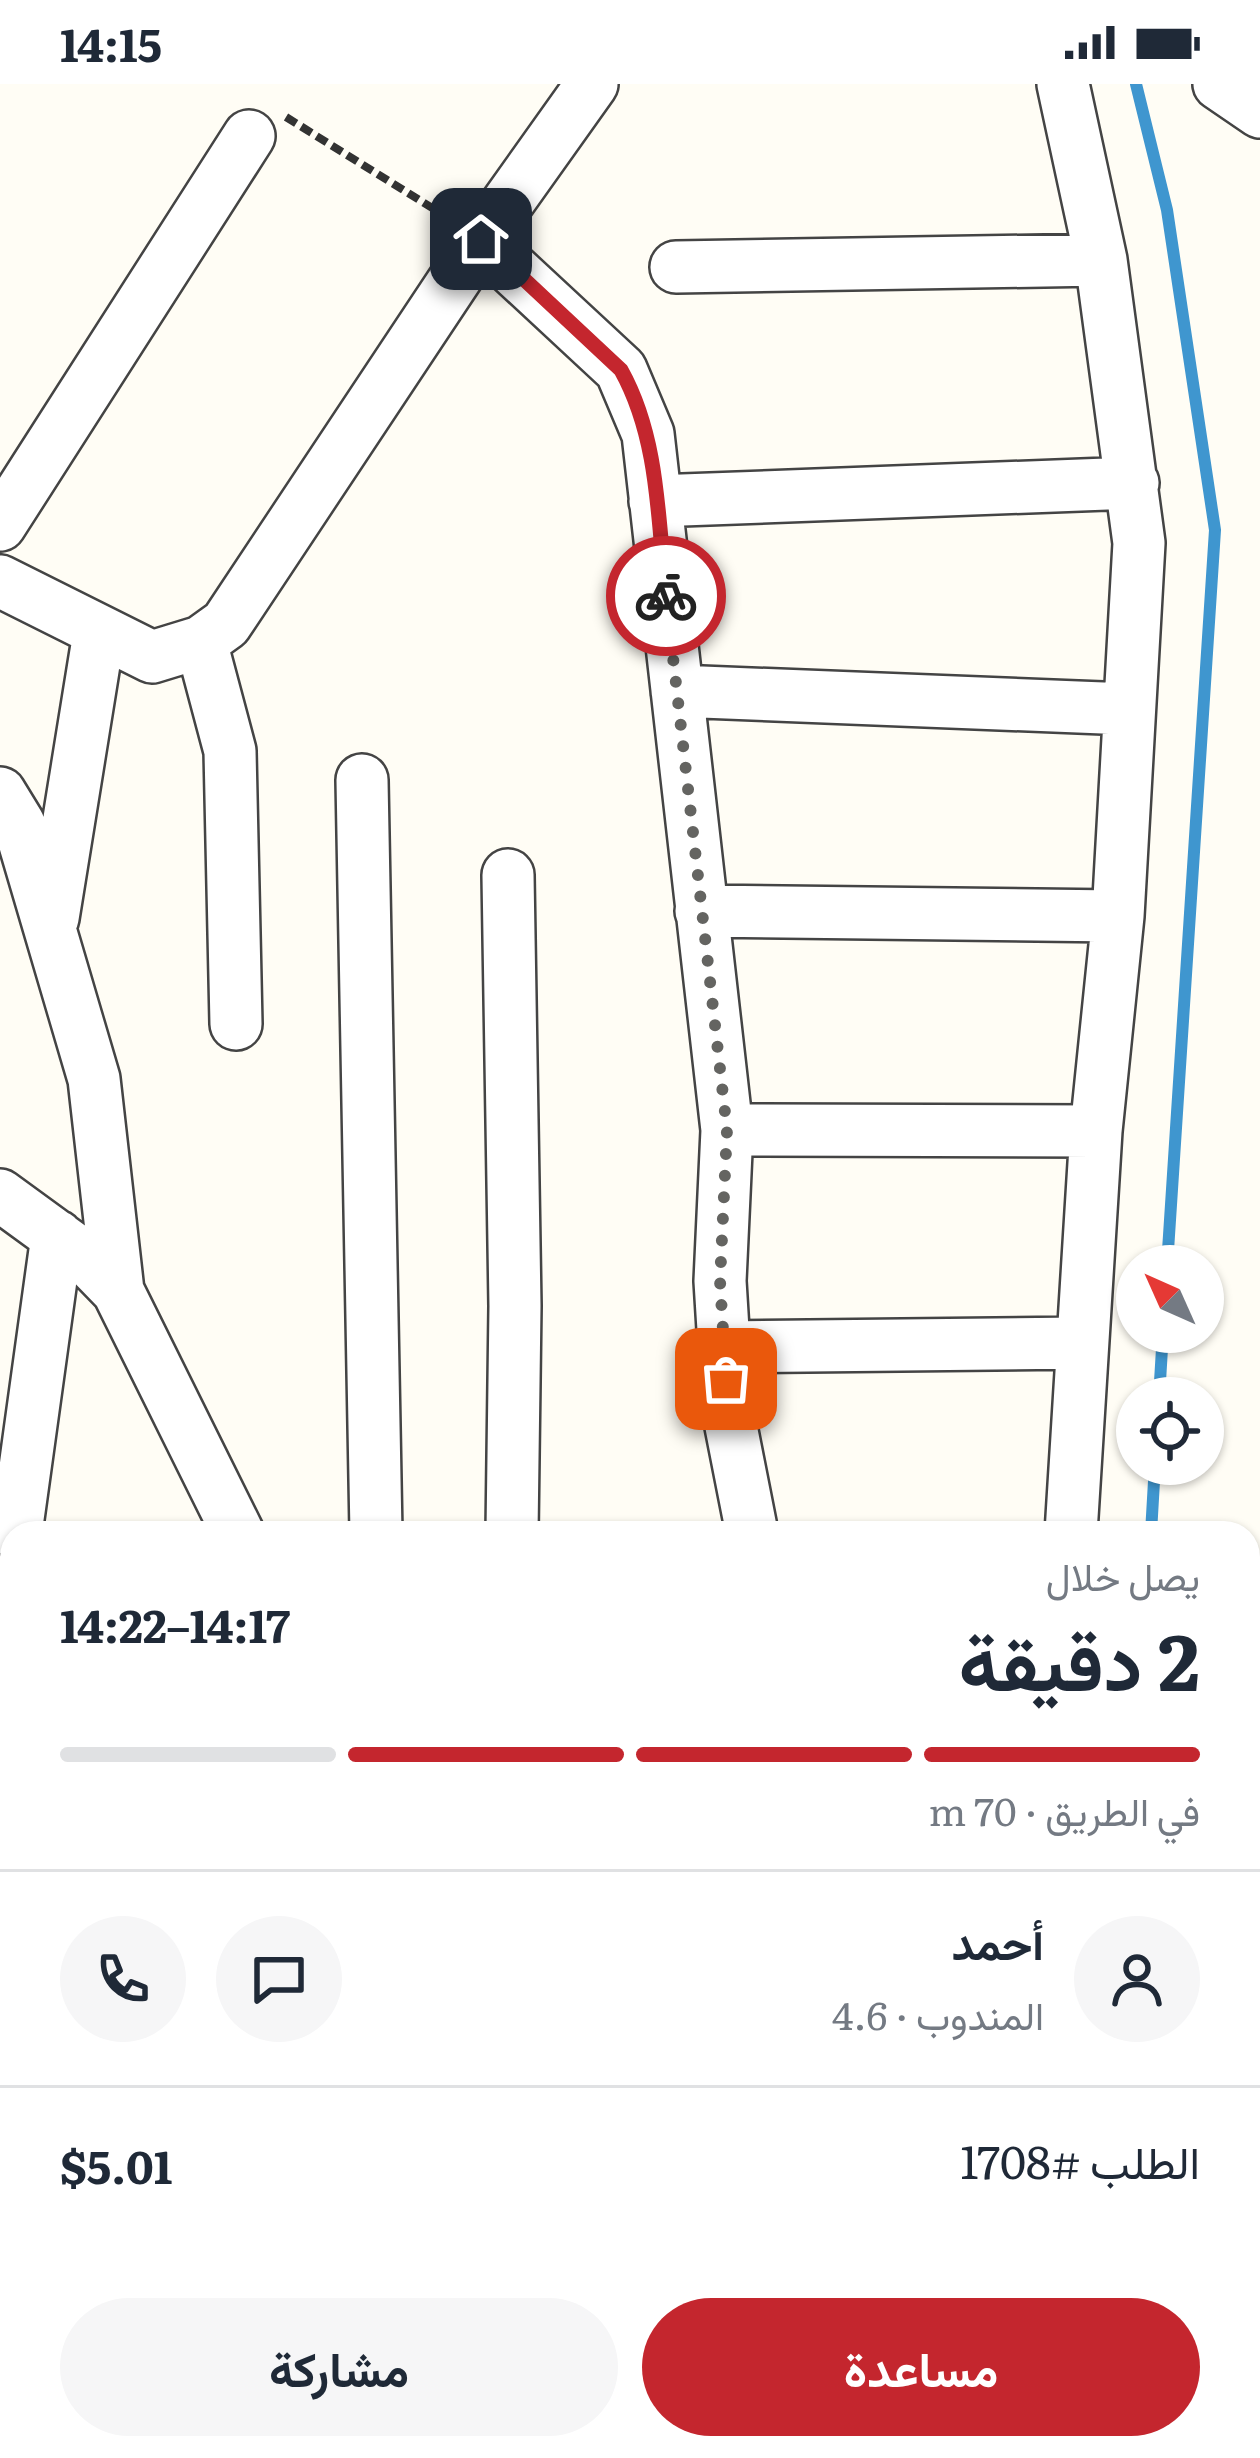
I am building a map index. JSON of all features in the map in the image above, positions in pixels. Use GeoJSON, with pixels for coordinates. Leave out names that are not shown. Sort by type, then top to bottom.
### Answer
{"type":"FeatureCollection","features":[{"type":"Feature","properties":{"kind":"street"},"geometry":{"type":"LineString","coordinates":[[0,581],[152,657],[201,642],[226,624],[481,239],[592,84]]}},
{"type":"Feature","properties":{"kind":"street"},"geometry":{"type":"LineString","coordinates":[[1063,84],[1101,260],[1139,543],[1118,916],[1096,1131],[1072,1521]]}},
{"type":"Feature","properties":{"kind":"street"},"geometry":{"type":"LineString","coordinates":[[1219,84],[1260,112]]}},
{"type":"Feature","properties":{"kind":"street"},"geometry":{"type":"LineString","coordinates":[[0,525],[249,136]]}},
{"type":"Feature","properties":{"kind":"street"},"geometry":{"type":"LineString","coordinates":[[481,239],[621,370],[648,434],[727,1130],[720,1281],[728,1411],[750,1521]]}},
{"type":"Feature","properties":{"kind":"street"},"geometry":{"type":"LineString","coordinates":[[676,268],[1101,260]]}},
{"type":"Feature","properties":{"kind":"street"},"geometry":{"type":"LineString","coordinates":[[656,501],[1133,483]]}},
{"type":"Feature","properties":{"kind":"street"},"geometry":{"type":"LineString","coordinates":[[50,930],[99,633]]}},
{"type":"Feature","properties":{"kind":"street"},"geometry":{"type":"LineString","coordinates":[[201,642],[230,751],[236,1024]]}},
{"type":"Feature","properties":{"kind":"street"},"geometry":{"type":"LineString","coordinates":[[677,691],[1127,709]]}},
{"type":"Feature","properties":{"kind":"street"},"geometry":{"type":"LineString","coordinates":[[362,780],[376,1521]]}},
{"type":"Feature","properties":{"kind":"street"},"geometry":{"type":"LineString","coordinates":[[0,793],[19,824],[94,1078],[129,1308],[230,1521]]}},
{"type":"Feature","properties":{"kind":"street"},"geometry":{"type":"LineString","coordinates":[[508,874],[515,1306],[512,1521]]}},
{"type":"Feature","properties":{"kind":"street"},"geometry":{"type":"LineString","coordinates":[[700,911],[1118,916]]}},
{"type":"Feature","properties":{"kind":"street"},"geometry":{"type":"LineString","coordinates":[[727,1130],[1096,1131]]}},
{"type":"Feature","properties":{"kind":"street"},"geometry":{"type":"LineString","coordinates":[[0,1195],[57,1236],[129,1308]]}},
{"type":"Feature","properties":{"kind":"street"},"geometry":{"type":"LineString","coordinates":[[17,1521],[28,1343],[57,1236]]}},
{"type":"Feature","properties":{"kind":"street"},"geometry":{"type":"LineString","coordinates":[[28,1343],[129,1308]]}},
{"type":"Feature","properties":{"kind":"street"},"geometry":{"type":"LineString","coordinates":[[724,1347],[1080,1343]]}},
{"type":"Feature","properties":{"kind":"path"},"geometry":{"type":"LineString","coordinates":[[249,136],[269,119],[292,116],[481,239]]}},
{"type":"Feature","properties":{"kind":"waterway"},"geometry":{"type":"LineString","coordinates":[[1136,84],[1167,210],[1215,530],[1168,1245]]}},
{"type":"Feature","properties":{"kind":"waterway"},"geometry":{"type":"LineString","coordinates":[[1160,1377],[1162,1353]]}},
{"type":"Feature","properties":{"kind":"waterway"},"geometry":{"type":"LineString","coordinates":[[1152,1521],[1154,1485]]}},
{"type":"Feature","properties":{"kind":"way so far"},"geometry":{"type":"LineString","coordinates":[[666,596],[727,1130],[720,1281],[726,1379]]}},
{"type":"Feature","properties":{"kind":"route"},"geometry":{"type":"LineString","coordinates":[[481,239],[621,370],[635,395],[648,434],[666,596]]}}]}
